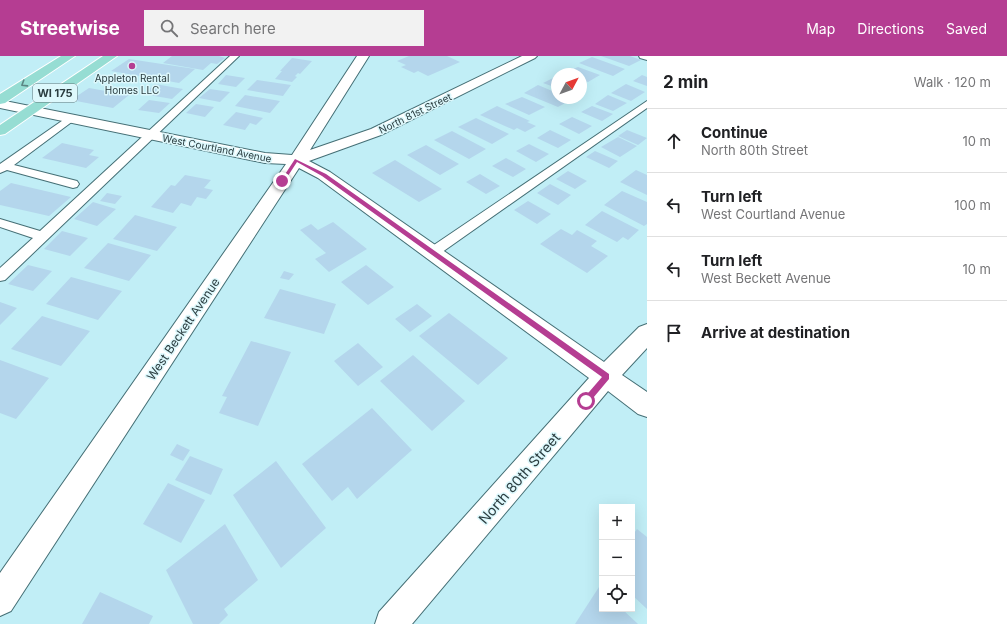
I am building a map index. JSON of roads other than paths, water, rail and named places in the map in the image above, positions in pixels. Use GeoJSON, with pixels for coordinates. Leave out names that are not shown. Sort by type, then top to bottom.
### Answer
{"type":"FeatureCollection","features":[{"type":"Feature","properties":{"kind":"main road","name":"WI 175"},"geometry":{"type":"LineString","coordinates":[[0,100],[69,56]]}},
{"type":"Feature","properties":{"kind":"main road","name":"WI 175"},"geometry":{"type":"LineString","coordinates":[[0,131],[111,56]]}},
{"type":"Feature","properties":{"kind":"street","name":"West Beckett Avenue"},"geometry":{"type":"LineString","coordinates":[[0,600],[296,160],[363,56]]}},
{"type":"Feature","properties":{"kind":"street","name":"North 81st Street"},"geometry":{"type":"LineString","coordinates":[[296,160],[376,132],[531,56]]}},
{"type":"Feature","properties":{"kind":"street","name":"West Courtland Avenue"},"geometry":{"type":"LineString","coordinates":[[0,104],[265,158],[296,160],[324,175],[647,406]]}},
{"type":"Feature","properties":{"kind":"street","name":"North 80th Street"},"geometry":{"type":"LineString","coordinates":[[391,624],[606,376],[647,333]]}},
{"type":"Feature","properties":{"kind":"lane"},"geometry":{"type":"LineString","coordinates":[[0,276],[235,56]]}},
{"type":"Feature","properties":{"kind":"lane"},"geometry":{"type":"LineString","coordinates":[[643,56],[647,57]]}},
{"type":"Feature","properties":{"kind":"lane"},"geometry":{"type":"LineString","coordinates":[[433,252],[647,104]]}},
{"type":"Feature","properties":{"kind":"lane"},"geometry":{"type":"LineString","coordinates":[[2,168],[69,119]]}},
{"type":"Feature","properties":{"kind":"lane"},"geometry":{"type":"LineString","coordinates":[[2,168],[74,184]]}},
{"type":"Feature","properties":{"kind":"lane"},"geometry":{"type":"LineString","coordinates":[[0,223],[42,236]]}},
{"type":"Feature","properties":{"kind":"place","name":"Appleton Rental Homes LLC"},"geometry":{"type":"Point","coordinates":[132,66]}}]}
